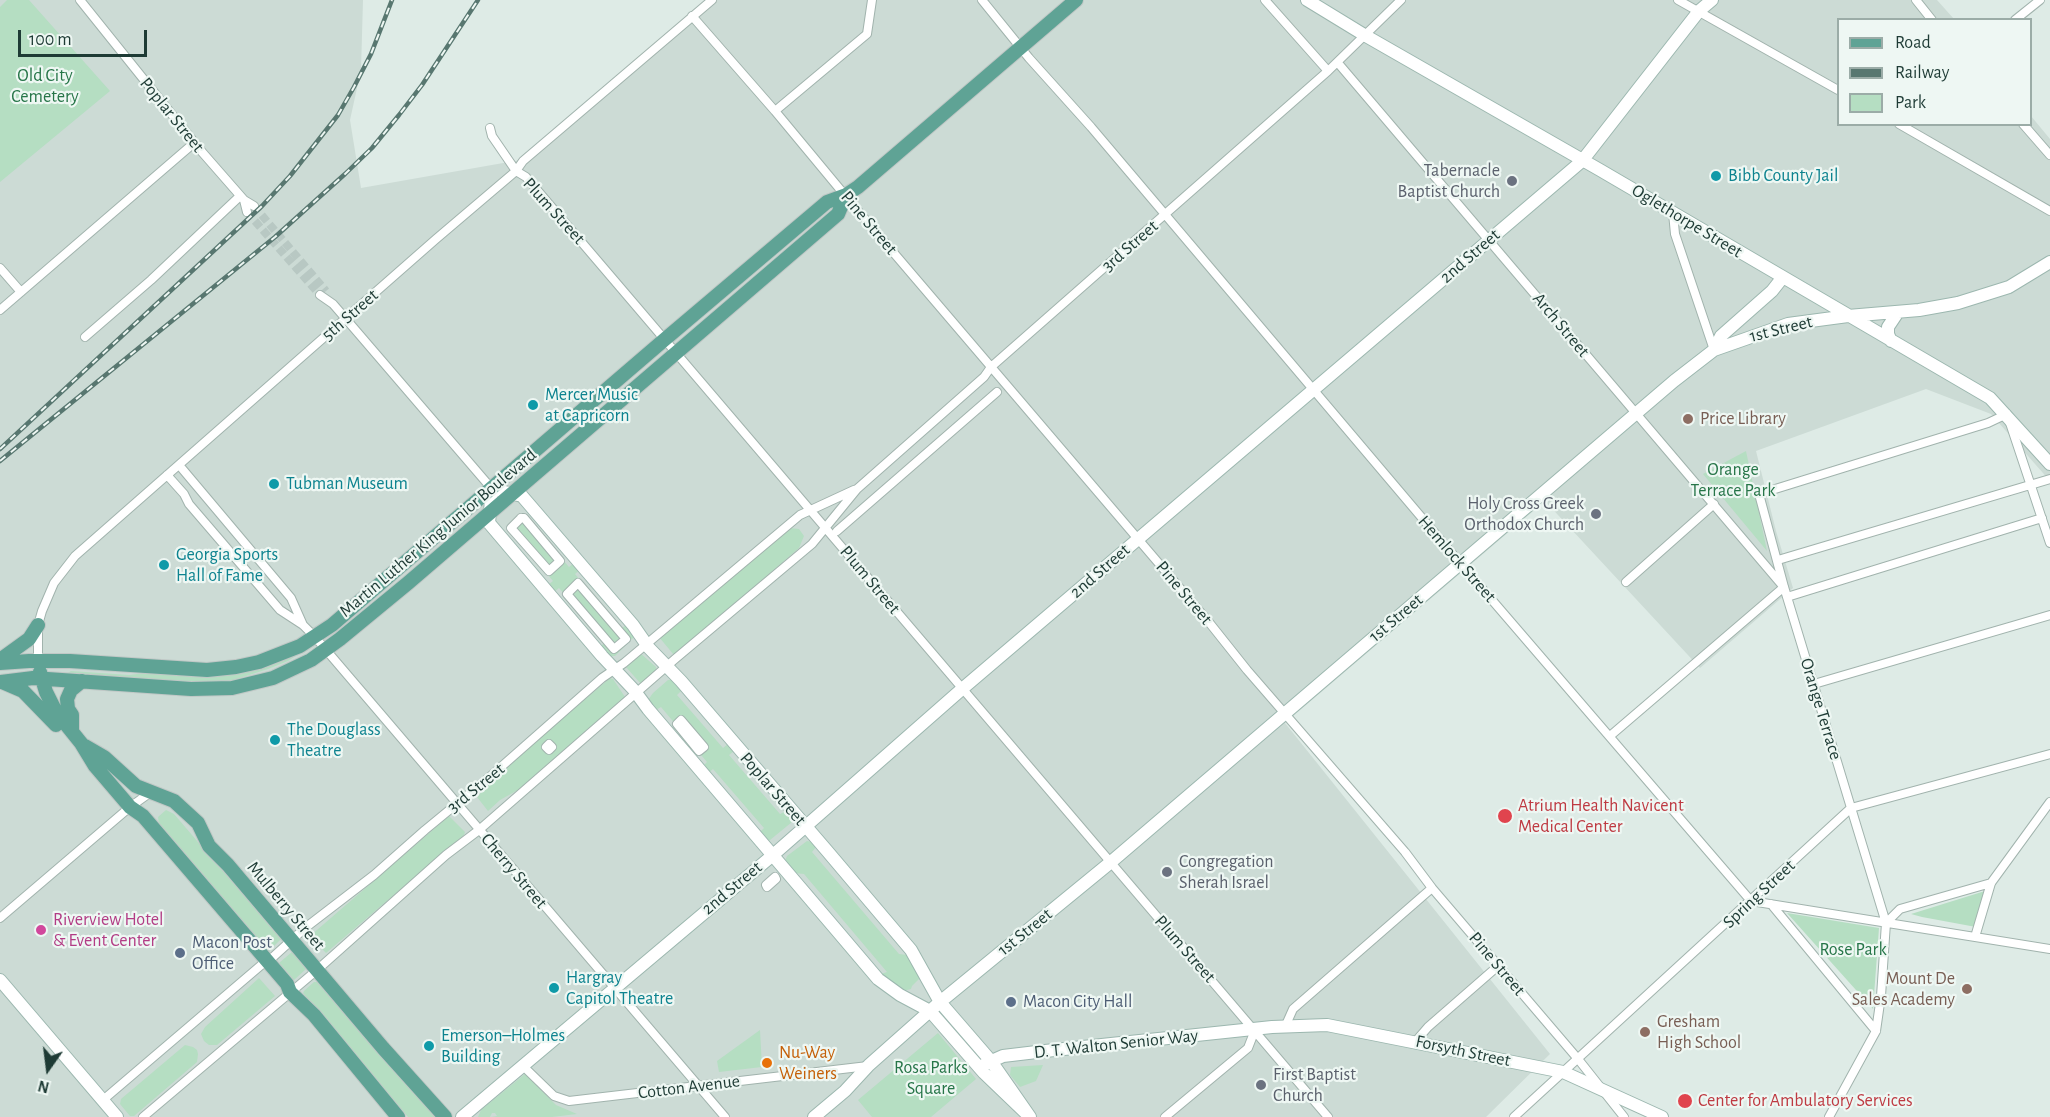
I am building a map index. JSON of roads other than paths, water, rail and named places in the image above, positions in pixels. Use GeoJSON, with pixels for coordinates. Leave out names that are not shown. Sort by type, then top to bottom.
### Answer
{"type":"FeatureCollection","features":[{"type":"Feature","properties":{"kind":"main road","name":"Martin Luther King Junior Boulevard"},"geometry":{"type":"LineString","coordinates":[[0,662],[38,661],[190,670],[221,669],[270,659],[315,637],[332,625],[827,202],[846,195],[1076,0]]}},
{"type":"Feature","properties":{"kind":"main road","name":"Martin Luther King Junior Boulevard"},"geometry":{"type":"LineString","coordinates":[[0,682],[42,678],[191,688],[232,688],[284,674],[326,651],[677,354],[838,214],[846,195]]}},
{"type":"Feature","properties":{"kind":"main road"},"geometry":{"type":"LineString","coordinates":[[0,662],[29,639],[38,625]]}},
{"type":"Feature","properties":{"kind":"main road","name":"Mulberry Street"},"geometry":{"type":"LineString","coordinates":[[38,661],[53,707],[95,766],[130,807],[143,816],[287,984],[290,992],[314,1015],[398,1117]]}},
{"type":"Feature","properties":{"kind":"main road"},"geometry":{"type":"LineString","coordinates":[[76,738],[67,699],[71,690],[82,681]]}},
{"type":"Feature","properties":{"kind":"main road"},"geometry":{"type":"LineString","coordinates":[[0,682],[23,691],[56,725],[76,738]]}},
{"type":"Feature","properties":{"kind":"main road","name":"Mulberry Street"},"geometry":{"type":"LineString","coordinates":[[76,738],[104,757],[136,786],[174,801],[198,823],[210,846],[446,1117]]}},
{"type":"Feature","properties":{"kind":"street","name":"Poplar Street"},"geometry":{"type":"LineString","coordinates":[[80,0],[251,209]]}},
{"type":"Feature","properties":{"kind":"street","name":"5th Street"},"geometry":{"type":"LineString","coordinates":[[38,661],[38,625],[54,583],[68,563],[516,171],[524,161],[712,0]]}},
{"type":"Feature","properties":{"kind":"street"},"geometry":{"type":"LineString","coordinates":[[775,111],[867,34],[872,0]]}},
{"type":"Feature","properties":{"kind":"street","name":"Hemlock Street"},"geometry":{"type":"LineString","coordinates":[[981,0],[1751,901]]}},
{"type":"Feature","properties":{"kind":"street"},"geometry":{"type":"LineString","coordinates":[[1265,0],[1328,71]]}},
{"type":"Feature","properties":{"kind":"street","name":"Oglethorpe Street"},"geometry":{"type":"LineString","coordinates":[[1307,0],[1990,398],[2007,414],[2050,464]]}},
{"type":"Feature","properties":{"kind":"street","name":"3rd Street"},"geometry":{"type":"LineString","coordinates":[[143,1117],[317,970],[446,855],[479,830],[812,544],[857,489],[984,377],[992,367],[1338,63],[1401,0]]}},
{"type":"Feature","properties":{"kind":"street"},"geometry":{"type":"LineString","coordinates":[[1678,0],[1837,89]]}},
{"type":"Feature","properties":{"kind":"street","name":"2nd Street"},"geometry":{"type":"LineString","coordinates":[[462,1117],[772,855],[962,689],[1582,161],[1699,11],[1712,0]]}},
{"type":"Feature","properties":{"kind":"street"},"geometry":{"type":"LineString","coordinates":[[1916,0],[1930,18]]}},
{"type":"Feature","properties":{"kind":"street"},"geometry":{"type":"LineString","coordinates":[[2018,18],[2040,0]]}},
{"type":"Feature","properties":{"kind":"street","name":"Pine Street"},"geometry":{"type":"LineString","coordinates":[[692,16],[775,111],[1247,670],[1286,712],[1405,852],[1432,888],[1578,1059],[1624,1117]]}},
{"type":"Feature","properties":{"kind":"street","name":"Arch Street"},"geometry":{"type":"LineString","coordinates":[[1338,63],[1714,504],[1786,592]]}},
{"type":"Feature","properties":{"kind":"street"},"geometry":{"type":"LineString","coordinates":[[1902,126],[2050,211]]}},
{"type":"Feature","properties":{"kind":"street"},"geometry":{"type":"LineString","coordinates":[[2025,126],[2050,154]]}},
{"type":"Feature","properties":{"kind":"street","name":"Plum Street"},"geometry":{"type":"LineString","coordinates":[[490,128],[492,136],[516,171],[526,177],[1328,1117]]}},
{"type":"Feature","properties":{"kind":"street"},"geometry":{"type":"LineString","coordinates":[[0,310],[194,142]]}},
{"type":"Feature","properties":{"kind":"street"},"geometry":{"type":"LineString","coordinates":[[85,337],[242,198]]}},
{"type":"Feature","properties":{"kind":"street"},"geometry":{"type":"LineString","coordinates":[[1673,213],[1675,234],[1714,350]]}},
{"type":"Feature","properties":{"kind":"street","name":"1st Street"},"geometry":{"type":"LineString","coordinates":[[814,1117],[940,1002],[1111,862],[1714,350],[1788,324],[1940,307],[1989,294],[2009,286],[2050,262]]}},
{"type":"Feature","properties":{"kind":"street"},"geometry":{"type":"LineString","coordinates":[[0,268],[21,292]]}},
{"type":"Feature","properties":{"kind":"street"},"geometry":{"type":"LineString","coordinates":[[1714,350],[1721,336],[1772,291],[1783,278]]}},
{"type":"Feature","properties":{"kind":"street"},"geometry":{"type":"LineString","coordinates":[[323,293],[492,489],[489,513],[469,508]]}},
{"type":"Feature","properties":{"kind":"street"},"geometry":{"type":"LineString","coordinates":[[1891,341],[1887,334],[1888,327],[1898,312]]}},
{"type":"Feature","properties":{"kind":"street"},"geometry":{"type":"LineString","coordinates":[[837,531],[997,392]]}},
{"type":"Feature","properties":{"kind":"street"},"geometry":{"type":"LineString","coordinates":[[2007,414],[2050,543]]}},
{"type":"Feature","properties":{"kind":"street","name":"Orange Terrace"},"geometry":{"type":"LineString","coordinates":[[1886,923],[1786,592],[1759,494],[1988,423],[2007,414]]}},
{"type":"Feature","properties":{"kind":"street","name":"Cherry Street"},"geometry":{"type":"LineString","coordinates":[[179,465],[291,598],[303,625]]}},
{"type":"Feature","properties":{"kind":"street","name":"Cherry Street"},"geometry":{"type":"LineString","coordinates":[[167,475],[280,610],[303,625],[315,637],[724,1117]]}},
{"type":"Feature","properties":{"kind":"street"},"geometry":{"type":"LineString","coordinates":[[1778,560],[2050,479]]}},
{"type":"Feature","properties":{"kind":"street","name":"Poplar Street"},"geometry":{"type":"LineString","coordinates":[[489,513],[489,523],[878,979],[900,995],[930,1011],[979,1068],[1030,1117],[991,1061],[940,1002],[911,950],[681,681],[646,643],[525,499],[522,496],[492,489]]}},
{"type":"Feature","properties":{"kind":"street","name":"3rd Street"},"geometry":{"type":"LineString","coordinates":[[103,1100],[291,940],[374,875],[602,678],[800,514],[857,489]]}},
{"type":"Feature","properties":{"kind":"street"},"geometry":{"type":"LineString","coordinates":[[189,504],[192,494],[203,493]]}},
{"type":"Feature","properties":{"kind":"street"},"geometry":{"type":"LineString","coordinates":[[1626,582],[1714,504]]}},
{"type":"Feature","properties":{"kind":"street"},"geometry":{"type":"LineString","coordinates":[[523,518],[561,561],[549,572],[511,527],[523,518]]}},
{"type":"Feature","properties":{"kind":"street"},"geometry":{"type":"LineString","coordinates":[[1610,736],[1786,592],[2042,518]]}},
{"type":"Feature","properties":{"kind":"street"},"geometry":{"type":"LineString","coordinates":[[578,583],[626,639],[614,649],[567,594],[578,583]]}},
{"type":"Feature","properties":{"kind":"street"},"geometry":{"type":"LineString","coordinates":[[1814,684],[2050,615]]}},
{"type":"Feature","properties":{"kind":"street","name":"Spring Street"},"geometry":{"type":"LineString","coordinates":[[1514,1117],[1851,808],[2050,754]]}},
{"type":"Feature","properties":{"kind":"street"},"geometry":{"type":"LineString","coordinates":[[0,918],[130,807],[151,792]]}},
{"type":"Feature","properties":{"kind":"street"},"geometry":{"type":"LineString","coordinates":[[1975,937],[1991,883],[2050,802]]}},
{"type":"Feature","properties":{"kind":"street"},"geometry":{"type":"LineString","coordinates":[[1829,1117],[1876,1031],[1886,923],[1900,909],[1991,883]]}},
{"type":"Feature","properties":{"kind":"street"},"geometry":{"type":"LineString","coordinates":[[1285,1027],[1293,1009],[1432,888]]}},
{"type":"Feature","properties":{"kind":"street"},"geometry":{"type":"LineString","coordinates":[[1751,901],[2050,949]]}},
{"type":"Feature","properties":{"kind":"street"},"geometry":{"type":"LineString","coordinates":[[1771,904],[1876,1031]]}},
{"type":"Feature","properties":{"kind":"street"},"geometry":{"type":"LineString","coordinates":[[1416,1041],[1428,1027],[1498,966]]}},
{"type":"Feature","properties":{"kind":"street"},"geometry":{"type":"LineString","coordinates":[[0,980],[117,1117]]}},
{"type":"Feature","properties":{"kind":"street","name":"Forsyth Street"},"geometry":{"type":"LineString","coordinates":[[1255,1030],[1327,1025],[1563,1072],[1662,1117]]}},
{"type":"Feature","properties":{"kind":"street"},"geometry":{"type":"LineString","coordinates":[[1165,1117],[1248,1048],[1255,1030]]}},
{"type":"Feature","properties":{"kind":"street","name":"D. T. Walton Senior Way"},"geometry":{"type":"LineString","coordinates":[[979,1068],[1003,1056],[1255,1030]]}},
{"type":"Feature","properties":{"kind":"street","name":"Cotton Avenue"},"geometry":{"type":"LineString","coordinates":[[523,1066],[554,1096],[569,1101],[869,1065]]}},
{"type":"Feature","properties":{"kind":"tunnel"},"geometry":{"type":"LineString","coordinates":[[254,206],[326,291]]}},
{"type":"Feature","properties":{"kind":"tunnel"},"geometry":{"type":"LineString","coordinates":[[247,212],[320,295]]}},
{"type":"Feature","properties":{"kind":"railway"},"geometry":{"type":"LineString","coordinates":[[0,449],[262,206],[290,176],[338,115],[371,54],[392,0]]}},
{"type":"Feature","properties":{"kind":"railway"},"geometry":{"type":"LineString","coordinates":[[0,461],[275,237],[372,148],[422,85],[478,0]]}},
{"type":"Feature","properties":{"kind":"place","name":"Bibb County Jail"},"geometry":{"type":"Point","coordinates":[1716,176]}},
{"type":"Feature","properties":{"kind":"place","name":"Tabernacle Baptist Church"},"geometry":{"type":"Point","coordinates":[1512,181]}},
{"type":"Feature","properties":{"kind":"place","name":"Mercer Music at Capricorn"},"geometry":{"type":"Point","coordinates":[533,405]}},
{"type":"Feature","properties":{"kind":"place","name":"Price Library"},"geometry":{"type":"Point","coordinates":[1688,419]}},
{"type":"Feature","properties":{"kind":"place","name":"Tubman Museum"},"geometry":{"type":"Point","coordinates":[274,484]}},
{"type":"Feature","properties":{"kind":"place","name":"Holy Cross Greek Orthodox Church"},"geometry":{"type":"Point","coordinates":[1596,514]}},
{"type":"Feature","properties":{"kind":"place","name":"Georgia Sports Hall of Fame"},"geometry":{"type":"Point","coordinates":[164,565]}},
{"type":"Feature","properties":{"kind":"place","name":"The Douglass Theatre"},"geometry":{"type":"Point","coordinates":[275,740]}},
{"type":"Feature","properties":{"kind":"place","name":"Atrium Health Navicent Medical Center"},"geometry":{"type":"Point","coordinates":[1505,816]}},
{"type":"Feature","properties":{"kind":"place","name":"Congregation Sherah Israel"},"geometry":{"type":"Point","coordinates":[1167,872]}},
{"type":"Feature","properties":{"kind":"place","name":"Riverview Hotel & Event Center"},"geometry":{"type":"Point","coordinates":[41,930]}},
{"type":"Feature","properties":{"kind":"place","name":"Macon Post Office"},"geometry":{"type":"Point","coordinates":[180,953]}},
{"type":"Feature","properties":{"kind":"place","name":"Hargray Capitol Theatre"},"geometry":{"type":"Point","coordinates":[554,988]}},
{"type":"Feature","properties":{"kind":"place","name":"Mount De Sales Academy"},"geometry":{"type":"Point","coordinates":[1967,989]}},
{"type":"Feature","properties":{"kind":"place","name":"Macon City Hall"},"geometry":{"type":"Point","coordinates":[1011,1002]}},
{"type":"Feature","properties":{"kind":"place","name":"Gresham High School"},"geometry":{"type":"Point","coordinates":[1645,1032]}},
{"type":"Feature","properties":{"kind":"place","name":"Emerson–Holmes Building"},"geometry":{"type":"Point","coordinates":[429,1046]}},
{"type":"Feature","properties":{"kind":"place","name":"Nu-Way Weiners"},"geometry":{"type":"Point","coordinates":[767,1063]}},
{"type":"Feature","properties":{"kind":"place","name":"First Baptist Church"},"geometry":{"type":"Point","coordinates":[1261,1085]}},
{"type":"Feature","properties":{"kind":"place","name":"Center for Ambulatory Services"},"geometry":{"type":"Point","coordinates":[1685,1101]}},
{"type":"Feature","properties":{"kind":"park label","name":"Old City Cemetery"},"geometry":{"type":"Point","coordinates":[45,86]}},
{"type":"Feature","properties":{"kind":"park label","name":"Orange Terrace Park"},"geometry":{"type":"Point","coordinates":[1733,480]}},
{"type":"Feature","properties":{"kind":"park label","name":"Rose Park"},"geometry":{"type":"Point","coordinates":[1853,950]}},
{"type":"Feature","properties":{"kind":"park label","name":"Rosa Parks Square"},"geometry":{"type":"Point","coordinates":[931,1078]}}]}
